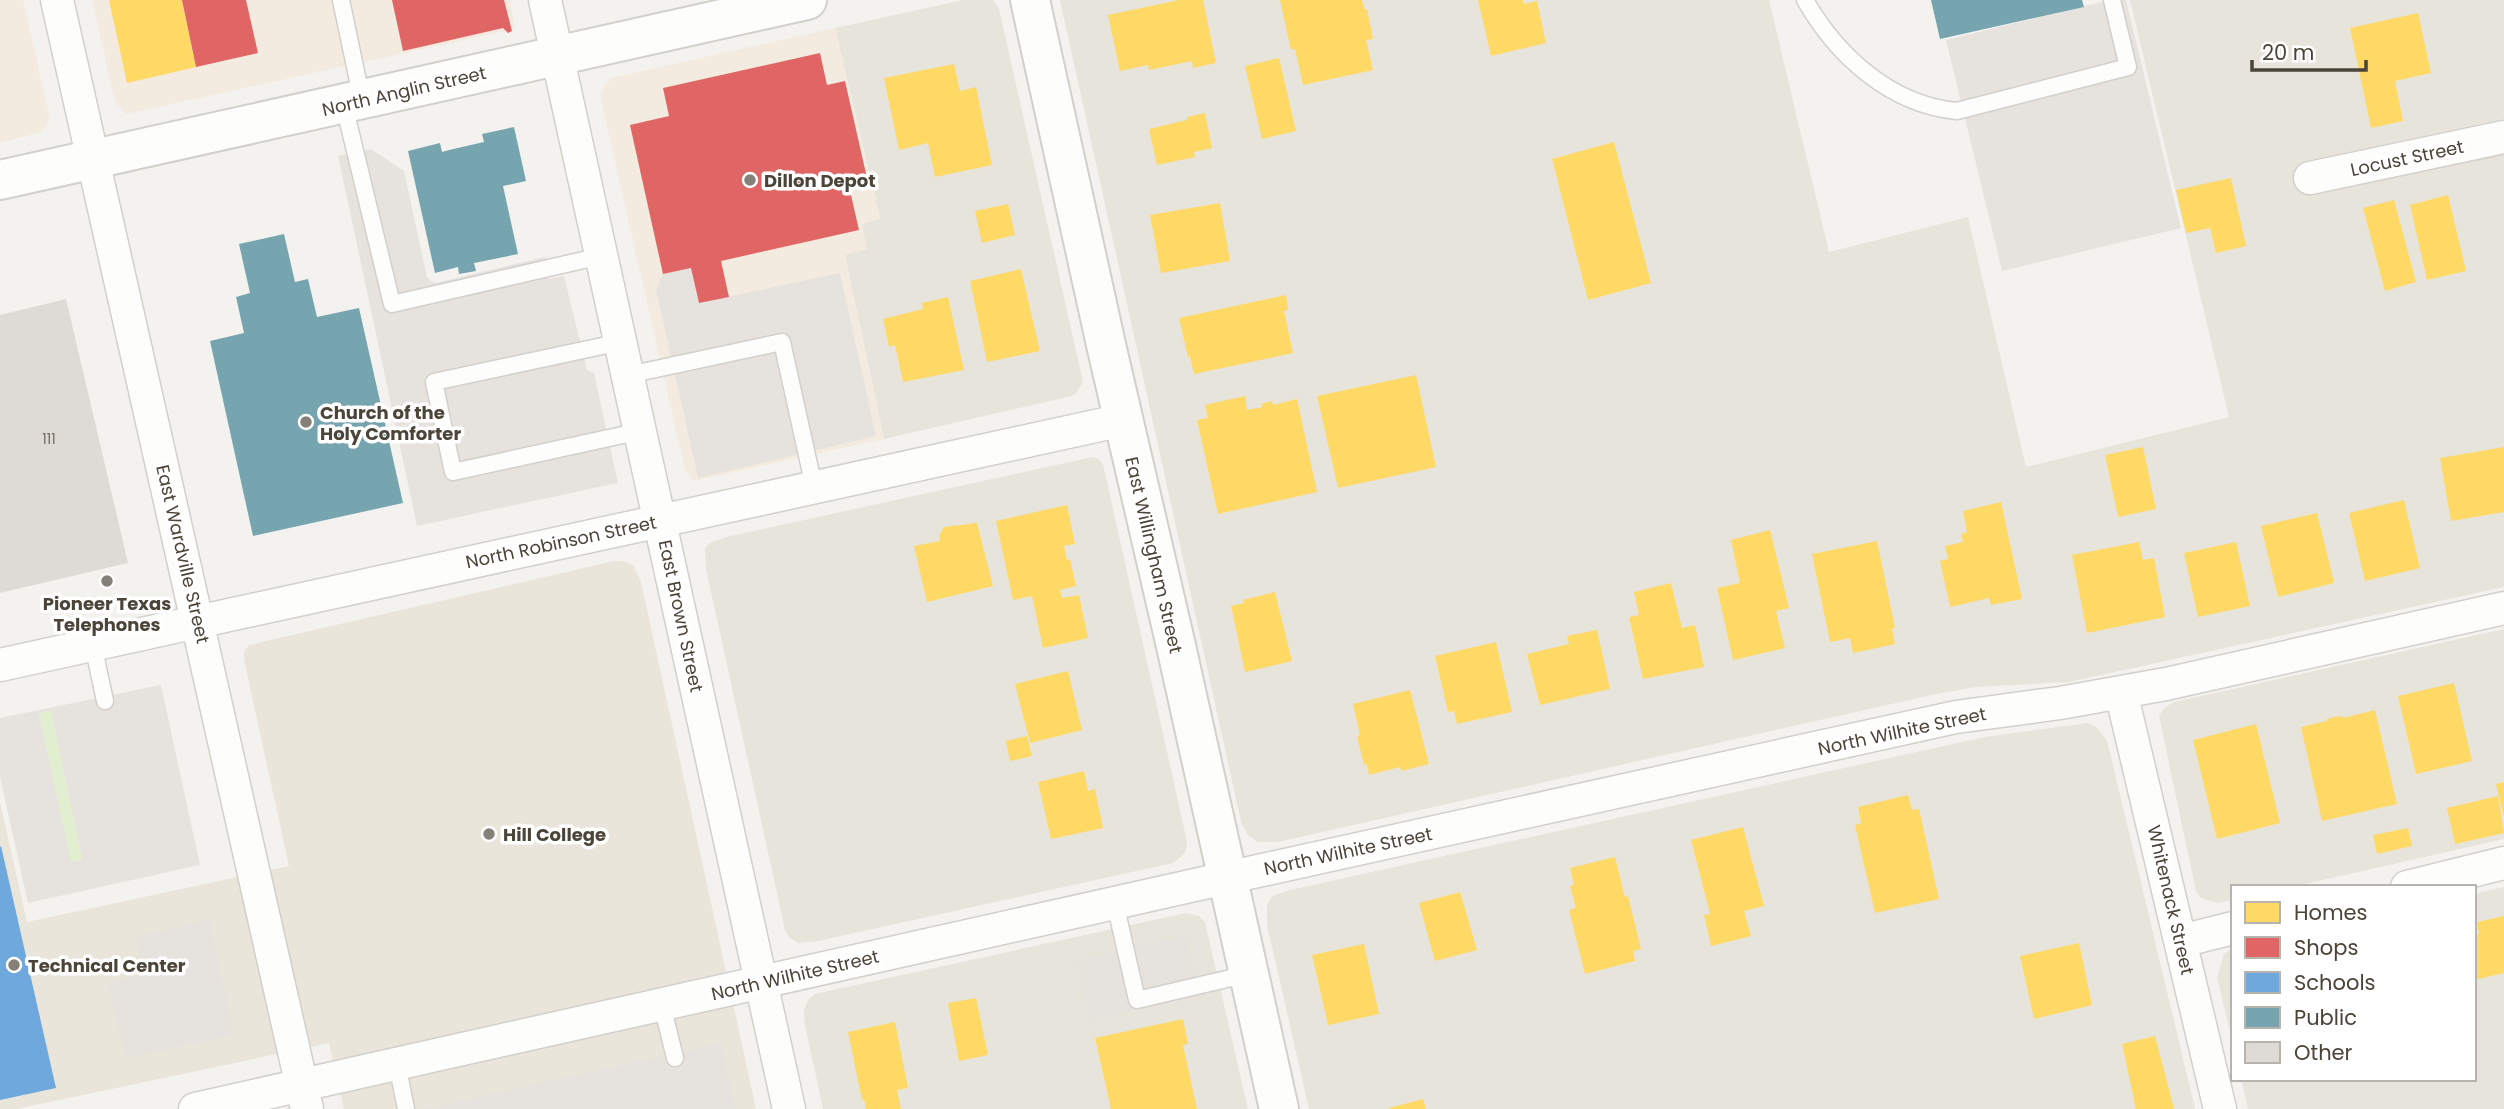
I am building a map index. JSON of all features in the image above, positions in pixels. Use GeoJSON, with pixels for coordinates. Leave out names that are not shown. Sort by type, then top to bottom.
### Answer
{"type":"FeatureCollection","features":[{"type":"Feature","properties":{"kind":"street","name":"East Wardville Street"},"geometry":{"type":"LineString","coordinates":[[57,0],[304,1097]]}},
{"type":"Feature","properties":{"kind":"street","name":"East Brown Street"},"geometry":{"type":"LineString","coordinates":[[545,0],[789,1109]]}},
{"type":"Feature","properties":{"kind":"street","name":"North Anglin Street"},"geometry":{"type":"LineString","coordinates":[[0,180],[807,0]]}},
{"type":"Feature","properties":{"kind":"street","name":"East Willingham Street"},"geometry":{"type":"LineString","coordinates":[[1030,0],[1279,1109]]}},
{"type":"Feature","properties":{"kind":"street","name":"Locust Street"},"geometry":{"type":"LineString","coordinates":[[2310,178],[2504,137]]}},
{"type":"Feature","properties":{"kind":"street","name":"North Robinson Street"},"geometry":{"type":"LineString","coordinates":[[0,666],[1123,420]]}},
{"type":"Feature","properties":{"kind":"street","name":"North Wilhite Street"},"geometry":{"type":"LineString","coordinates":[[195,1109],[304,1097],[397,1064],[1226,878],[1956,717],[2121,692],[2504,608]]}},
{"type":"Feature","properties":{"kind":"street","name":"Whitenack Street"},"geometry":{"type":"LineString","coordinates":[[2121,692],[2220,1109]]}},
{"type":"Feature","properties":{"kind":"street"},"geometry":{"type":"LineString","coordinates":[[2415,885],[2504,863]]}},
{"type":"Feature","properties":{"kind":"street"},"geometry":{"type":"LineString","coordinates":[[2181,941],[2231,928]]}},
{"type":"Feature","properties":{"kind":"lane"},"geometry":{"type":"LineString","coordinates":[[341,0],[353,103],[392,304],[601,256]]}},
{"type":"Feature","properties":{"kind":"lane"},"geometry":{"type":"LineString","coordinates":[[1805,0],[1837,47],[1858,68],[1907,97],[1942,110],[1958,111],[2128,67],[2112,0]]}},
{"type":"Feature","properties":{"kind":"lane"},"geometry":{"type":"LineString","coordinates":[[621,342],[434,382],[453,472],[641,431]]}},
{"type":"Feature","properties":{"kind":"lane"},"geometry":{"type":"LineString","coordinates":[[628,375],[782,342],[814,487]]}},
{"type":"Feature","properties":{"kind":"lane"},"geometry":{"type":"LineString","coordinates":[[93,645],[105,701]]}},
{"type":"Feature","properties":{"kind":"lane"},"geometry":{"type":"LineString","coordinates":[[1115,903],[1138,1000],[1248,974]]}},
{"type":"Feature","properties":{"kind":"lane"},"geometry":{"type":"LineString","coordinates":[[662,1005],[674,1058]]}},
{"type":"Feature","properties":{"kind":"lane"},"geometry":{"type":"LineString","coordinates":[[397,1064],[406,1109]]}},
{"type":"Feature","properties":{"kind":"shaded area"},"geometry":{"type":"Polygon","coordinates":[[[0,0],[23,0],[49,114],[48,123],[41,132],[0,143],[0,0]]]}},
{"type":"Feature","properties":{"kind":"shaded area"},"geometry":{"type":"Polygon","coordinates":[[[92,0],[510,0],[515,29],[126,114],[115,102],[92,0]]]}},
{"type":"Feature","properties":{"kind":"shaded area"},"geometry":{"type":"Polygon","coordinates":[[[963,0],[993,0],[999,9],[1083,382],[1072,396],[884,439],[845,255],[862,224],[880,218],[835,28],[963,0]]]}},
{"type":"Feature","properties":{"kind":"shaded area"},"geometry":{"type":"Polygon","coordinates":[[[1060,0],[1769,0],[1829,252],[1968,217],[2026,467],[2229,417],[2130,0],[2504,0],[2504,587],[2069,682],[1976,687],[1936,694],[1278,842],[1258,842],[1248,835],[1241,822],[1060,0]]]}},
{"type":"Feature","properties":{"kind":"shaded area"},"geometry":{"type":"Polygon","coordinates":[[[2110,0],[2126,0],[2181,228],[2002,271],[1946,40],[2110,0]]]}},
{"type":"Feature","properties":{"kind":"shaded area"},"geometry":{"type":"Polygon","coordinates":[[[835,28],[880,219],[862,224],[867,249],[845,255],[884,439],[693,481],[685,470],[600,96],[603,87],[611,78],[835,28]]]}},
{"type":"Feature","properties":{"kind":"shaded area"},"geometry":{"type":"Polygon","coordinates":[[[371,149],[404,171],[427,277],[431,281],[436,283],[545,257],[549,279],[564,276],[587,370],[594,373],[618,483],[417,526],[338,156],[371,149]]]}},
{"type":"Feature","properties":{"kind":"shaded area"},"geometry":{"type":"Polygon","coordinates":[[[691,268],[699,303],[840,273],[876,436],[698,478],[656,290],[663,274],[691,268]]]}},
{"type":"Feature","properties":{"kind":"shaded area"},"geometry":{"type":"Polygon","coordinates":[[[1093,457],[1103,464],[1186,837],[1187,847],[1184,854],[1173,863],[818,941],[798,943],[789,937],[785,930],[706,569],[705,549],[709,543],[726,537],[1093,457]]]}},
{"type":"Feature","properties":{"kind":"shaded area","name":"Hill College"},"geometry":{"type":"Polygon","coordinates":[[[614,561],[633,565],[641,582],[756,1109],[344,1109],[329,1043],[17,1109],[0,1109],[0,802],[27,922],[289,866],[244,660],[244,652],[249,645],[614,561]]]}},
{"type":"Feature","properties":{"kind":"shaded area"},"geometry":{"type":"Polygon","coordinates":[[[2504,629],[2504,839],[2301,885],[2231,885],[2231,900],[2218,903],[2201,898],[2196,891],[2159,716],[2164,708],[2174,702],[2504,629]]]}},
{"type":"Feature","properties":{"kind":"shaded area"},"geometry":{"type":"Polygon","coordinates":[[[161,685],[200,865],[28,903],[0,777],[0,718],[161,685]],[[51,711],[39,713],[71,862],[82,859],[51,711]]]}},
{"type":"Feature","properties":{"kind":"shaded area"},"geometry":{"type":"Polygon","coordinates":[[[2088,723],[2096,727],[2107,740],[2195,1109],[1309,1109],[1267,925],[1267,905],[1272,896],[1985,737],[2088,723]]]}},
{"type":"Feature","properties":{"kind":"shaded area"},"geometry":{"type":"Polygon","coordinates":[[[2504,887],[2504,1109],[2248,1109],[2241,1081],[2476,1081],[2476,894],[2504,887]]]}},
{"type":"Feature","properties":{"kind":"shaded area"},"geometry":{"type":"Polygon","coordinates":[[[1186,913],[1199,916],[1205,922],[1248,1109],[823,1109],[804,1020],[808,1000],[815,994],[1186,913]]]}},
{"type":"Feature","properties":{"kind":"shaded area"},"geometry":{"type":"Polygon","coordinates":[[[209,920],[234,1035],[125,1058],[108,981],[143,975],[135,937],[209,920]]]}},
{"type":"Feature","properties":{"kind":"shaded area"},"geometry":{"type":"Polygon","coordinates":[[[1185,936],[1198,997],[1090,1020],[1077,960],[1185,936]]]}},
{"type":"Feature","properties":{"kind":"shaded area"},"geometry":{"type":"Polygon","coordinates":[[[2231,949],[2231,1035],[2217,978],[2224,954],[2231,949]]]}},
{"type":"Feature","properties":{"kind":"shaded area"},"geometry":{"type":"Polygon","coordinates":[[[721,1043],[736,1109],[424,1109],[721,1043]]]}},
{"type":"Feature","properties":{"kind":"green space"},"geometry":{"type":"Polygon","coordinates":[[[51,710],[82,859],[70,862],[39,712],[51,710]]]}},
{"type":"Feature","properties":{"kind":"building: Homes"},"geometry":{"type":"Polygon","coordinates":[[[109,0],[182,0],[196,67],[127,83],[109,0]]]}},
{"type":"Feature","properties":{"kind":"building: Homes"},"geometry":{"type":"Polygon","coordinates":[[[1179,0],[1203,0],[1216,63],[1193,68],[1192,61],[1149,70],[1148,65],[1120,71],[1108,15],[1179,0]]]}},
{"type":"Feature","properties":{"kind":"building: Homes"},"geometry":{"type":"Polygon","coordinates":[[[1280,0],[1362,0],[1364,9],[1367,9],[1373,39],[1366,40],[1373,70],[1303,85],[1295,49],[1291,50],[1280,0]]]}},
{"type":"Feature","properties":{"kind":"building: Homes"},"geometry":{"type":"Polygon","coordinates":[[[1478,0],[1523,0],[1524,4],[1537,1],[1546,43],[1491,56],[1478,0]]]}},
{"type":"Feature","properties":{"kind":"building: Homes"},"geometry":{"type":"Polygon","coordinates":[[[2418,13],[2431,73],[2395,81],[2403,121],[2371,128],[2350,28],[2418,13]]]}},
{"type":"Feature","properties":{"kind":"building: Homes"},"geometry":{"type":"Polygon","coordinates":[[[1279,58],[1296,131],[1262,139],[1245,66],[1279,58]]]}},
{"type":"Feature","properties":{"kind":"building: Homes"},"geometry":{"type":"Polygon","coordinates":[[[954,64],[960,91],[976,87],[992,165],[935,177],[928,143],[899,150],[884,78],[954,64]]]}},
{"type":"Feature","properties":{"kind":"building: Homes"},"geometry":{"type":"Polygon","coordinates":[[[1205,113],[1212,148],[1194,152],[1195,157],[1157,165],[1149,129],[1205,113]]]}},
{"type":"Feature","properties":{"kind":"building: Homes"},"geometry":{"type":"Polygon","coordinates":[[[1614,142],[1651,283],[1588,300],[1552,159],[1614,142]]]}},
{"type":"Feature","properties":{"kind":"building: Homes"},"geometry":{"type":"Polygon","coordinates":[[[2231,178],[2246,246],[2216,253],[2210,228],[2186,233],[2176,190],[2231,178]]]}},
{"type":"Feature","properties":{"kind":"building: Homes"},"geometry":{"type":"Polygon","coordinates":[[[2448,195],[2466,271],[2427,280],[2410,205],[2448,195]]]}},
{"type":"Feature","properties":{"kind":"building: Homes"},"geometry":{"type":"Polygon","coordinates":[[[2394,200],[2416,282],[2385,291],[2363,208],[2394,200]]]}},
{"type":"Feature","properties":{"kind":"building: Homes"},"geometry":{"type":"Polygon","coordinates":[[[1220,203],[1230,261],[1161,273],[1150,215],[1220,203]]]}},
{"type":"Feature","properties":{"kind":"building: Homes"},"geometry":{"type":"Polygon","coordinates":[[[1008,204],[1015,235],[982,243],[975,211],[1008,204]]]}},
{"type":"Feature","properties":{"kind":"building: Homes"},"geometry":{"type":"Polygon","coordinates":[[[1021,269],[1040,351],[987,362],[970,281],[1021,269]]]}},
{"type":"Feature","properties":{"kind":"building: Homes"},"geometry":{"type":"Polygon","coordinates":[[[1286,295],[1288,310],[1284,311],[1293,353],[1194,374],[1179,318],[1286,295]]]}},
{"type":"Feature","properties":{"kind":"building: Homes"},"geometry":{"type":"Polygon","coordinates":[[[948,297],[964,370],[903,382],[895,345],[889,347],[883,319],[923,309],[922,303],[948,297]]]}},
{"type":"Feature","properties":{"kind":"building: Homes"},"geometry":{"type":"Polygon","coordinates":[[[1416,375],[1436,467],[1338,488],[1317,396],[1416,375]]]}},
{"type":"Feature","properties":{"kind":"building: Homes"},"geometry":{"type":"Polygon","coordinates":[[[1245,396],[1247,410],[1263,407],[1261,404],[1272,401],[1273,405],[1297,399],[1317,492],[1218,514],[1197,420],[1208,418],[1205,405],[1245,396]]]}},
{"type":"Feature","properties":{"kind":"building: Homes"},"geometry":{"type":"Polygon","coordinates":[[[2143,447],[2156,509],[2118,517],[2105,455],[2143,447]]]}},
{"type":"Feature","properties":{"kind":"building: Homes"},"geometry":{"type":"Polygon","coordinates":[[[2504,447],[2504,512],[2451,521],[2440,458],[2504,447]]]}},
{"type":"Feature","properties":{"kind":"building: Homes"},"geometry":{"type":"Polygon","coordinates":[[[2404,500],[2420,568],[2365,581],[2349,513],[2404,500]]]}},
{"type":"Feature","properties":{"kind":"building: Homes"},"geometry":{"type":"Polygon","coordinates":[[[2001,502],[2022,599],[1991,605],[1989,598],[1950,607],[1940,561],[1948,559],[1945,546],[1963,542],[1961,534],[1967,532],[1963,511],[2001,502]]]}},
{"type":"Feature","properties":{"kind":"building: Homes"},"geometry":{"type":"Polygon","coordinates":[[[1067,505],[1075,544],[1064,546],[1076,586],[1060,590],[1062,598],[1079,595],[1088,638],[1043,648],[1032,596],[1013,600],[996,521],[1067,505]]]}},
{"type":"Feature","properties":{"kind":"building: Homes"},"geometry":{"type":"Polygon","coordinates":[[[2317,513],[2334,583],[2278,597],[2261,526],[2317,513]]]}},
{"type":"Feature","properties":{"kind":"building: Homes"},"geometry":{"type":"Polygon","coordinates":[[[977,523],[993,586],[927,602],[914,546],[940,541],[939,536],[944,527],[977,523]]]}},
{"type":"Feature","properties":{"kind":"building: Homes"},"geometry":{"type":"Polygon","coordinates":[[[1770,530],[1789,608],[1776,611],[1785,648],[1733,660],[1717,588],[1740,583],[1731,540],[1770,530]]]}},
{"type":"Feature","properties":{"kind":"building: Homes"},"geometry":{"type":"Polygon","coordinates":[[[1877,541],[1895,628],[1892,629],[1895,644],[1853,653],[1850,638],[1830,642],[1812,554],[1877,541]]]}},
{"type":"Feature","properties":{"kind":"building: Homes"},"geometry":{"type":"Polygon","coordinates":[[[2139,542],[2143,560],[2154,558],[2165,617],[2087,633],[2072,555],[2139,542]]]}},
{"type":"Feature","properties":{"kind":"building: Homes"},"geometry":{"type":"Polygon","coordinates":[[[2236,542],[2250,606],[2198,617],[2184,553],[2236,542]]]}},
{"type":"Feature","properties":{"kind":"building: Homes"},"geometry":{"type":"Polygon","coordinates":[[[1671,583],[1682,628],[1695,625],[1704,667],[1643,679],[1629,617],[1639,615],[1634,592],[1671,583]]]}},
{"type":"Feature","properties":{"kind":"building: Homes"},"geometry":{"type":"Polygon","coordinates":[[[1275,592],[1292,661],[1245,672],[1231,606],[1275,592]]]}},
{"type":"Feature","properties":{"kind":"building: Homes"},"geometry":{"type":"Polygon","coordinates":[[[1597,630],[1610,689],[1540,705],[1527,654],[1569,644],[1567,636],[1597,630]]]}},
{"type":"Feature","properties":{"kind":"building: Homes"},"geometry":{"type":"Polygon","coordinates":[[[1496,642],[1512,712],[1457,724],[1454,711],[1448,712],[1435,656],[1496,642]]]}},
{"type":"Feature","properties":{"kind":"building: Homes"},"geometry":{"type":"Polygon","coordinates":[[[1068,671],[1082,730],[1030,743],[1015,684],[1068,671]]]}},
{"type":"Feature","properties":{"kind":"building: Homes"},"geometry":{"type":"Polygon","coordinates":[[[2454,683],[2472,761],[2416,774],[2398,696],[2454,683]]]}},
{"type":"Feature","properties":{"kind":"building: Homes"},"geometry":{"type":"Polygon","coordinates":[[[1410,690],[1429,764],[1401,771],[1400,767],[1369,775],[1357,736],[1360,735],[1353,704],[1410,690]]]}},
{"type":"Feature","properties":{"kind":"building: Homes"},"geometry":{"type":"Polygon","coordinates":[[[2375,710],[2397,804],[2322,821],[2301,727],[2334,717],[2343,718],[2375,710]]]}},
{"type":"Feature","properties":{"kind":"building: Homes"},"geometry":{"type":"Polygon","coordinates":[[[2256,724],[2280,823],[2217,839],[2193,740],[2256,724]]]}},
{"type":"Feature","properties":{"kind":"building: Homes"},"geometry":{"type":"Polygon","coordinates":[[[1027,736],[1032,756],[1010,761],[1006,741],[1027,736]]]}},
{"type":"Feature","properties":{"kind":"building: Homes"},"geometry":{"type":"Polygon","coordinates":[[[1084,771],[1088,791],[1095,789],[1103,828],[1051,839],[1038,782],[1084,771]]]}},
{"type":"Feature","properties":{"kind":"building: Homes"},"geometry":{"type":"Polygon","coordinates":[[[2504,782],[2504,814],[2503,814],[2496,784],[2504,782]]]}},
{"type":"Feature","properties":{"kind":"building: Homes"},"geometry":{"type":"Polygon","coordinates":[[[1908,795],[1912,810],[1919,809],[1939,899],[1875,913],[1855,825],[1861,823],[1858,807],[1908,795]]]}},
{"type":"Feature","properties":{"kind":"building: Homes"},"geometry":{"type":"Polygon","coordinates":[[[2498,796],[2504,833],[2455,844],[2447,808],[2498,796]]]}},
{"type":"Feature","properties":{"kind":"building: Homes"},"geometry":{"type":"Polygon","coordinates":[[[1743,827],[1764,906],[1744,911],[1751,936],[1711,946],[1704,915],[1710,914],[1691,840],[1743,827]]]}},
{"type":"Feature","properties":{"kind":"building: Homes"},"geometry":{"type":"Polygon","coordinates":[[[2408,828],[2412,846],[2377,854],[2373,835],[2408,828]]]}},
{"type":"Feature","properties":{"kind":"building: Homes"},"geometry":{"type":"Polygon","coordinates":[[[1615,857],[1641,949],[1633,951],[1635,961],[1585,974],[1569,910],[1576,908],[1570,886],[1574,885],[1570,868],[1615,857]]]}},
{"type":"Feature","properties":{"kind":"building: Homes"},"geometry":{"type":"Polygon","coordinates":[[[1460,892],[1477,950],[1435,961],[1419,903],[1460,892]]]}},
{"type":"Feature","properties":{"kind":"building: Homes"},"geometry":{"type":"Polygon","coordinates":[[[2504,916],[2504,973],[2476,980],[2476,935],[2479,934],[2477,922],[2504,916]]]}},
{"type":"Feature","properties":{"kind":"building: Homes"},"geometry":{"type":"Polygon","coordinates":[[[2079,943],[2092,1005],[2034,1019],[2020,956],[2079,943]]]}},
{"type":"Feature","properties":{"kind":"building: Homes"},"geometry":{"type":"Polygon","coordinates":[[[1364,944],[1379,1014],[1328,1025],[1312,955],[1364,944]]]}},
{"type":"Feature","properties":{"kind":"building: Homes"},"geometry":{"type":"Polygon","coordinates":[[[976,998],[988,1055],[959,1061],[948,1003],[976,998]]]}},
{"type":"Feature","properties":{"kind":"building: Homes"},"geometry":{"type":"Polygon","coordinates":[[[1183,1019],[1188,1044],[1183,1045],[1197,1109],[1111,1109],[1095,1038],[1183,1019]]]}},
{"type":"Feature","properties":{"kind":"building: Homes"},"geometry":{"type":"Polygon","coordinates":[[[895,1022],[908,1088],[897,1090],[901,1109],[866,1109],[848,1032],[895,1022]]]}},
{"type":"Feature","properties":{"kind":"building: Homes"},"geometry":{"type":"Polygon","coordinates":[[[2155,1036],[2174,1109],[2136,1109],[2122,1044],[2155,1036]]]}},
{"type":"Feature","properties":{"kind":"building: Homes"},"geometry":{"type":"Polygon","coordinates":[[[1423,1099],[1426,1109],[1389,1109],[1389,1108],[1423,1099]]]}},
{"type":"Feature","properties":{"kind":"building: Shops"},"geometry":{"type":"Polygon","coordinates":[[[182,0],[246,0],[258,53],[196,67],[182,0]]]}},
{"type":"Feature","properties":{"kind":"building: Shops"},"geometry":{"type":"Polygon","coordinates":[[[392,0],[504,0],[512,31],[508,33],[503,28],[403,51],[392,0]]]}},
{"type":"Feature","properties":{"kind":"building: Shops","name":"Dillon Depot"},"geometry":{"type":"Polygon","coordinates":[[[820,53],[827,85],[845,81],[867,178],[848,182],[859,230],[721,261],[729,297],[699,303],[691,268],[663,274],[630,125],[669,116],[663,88],[820,53]]]}},
{"type":"Feature","properties":{"kind":"building: Schools","name":"Technical Center"},"geometry":{"type":"Polygon","coordinates":[[[0,847],[56,1088],[0,1100],[0,847]]]}},
{"type":"Feature","properties":{"kind":"building: Public"},"geometry":{"type":"Polygon","coordinates":[[[1931,0],[2082,0],[2084,7],[1940,39],[1931,0]]]}},
{"type":"Feature","properties":{"kind":"building: Public"},"geometry":{"type":"Polygon","coordinates":[[[514,127],[526,181],[503,186],[518,254],[474,263],[476,271],[459,274],[458,267],[435,273],[408,151],[440,143],[442,152],[484,142],[482,134],[514,127]]]}},
{"type":"Feature","properties":{"kind":"building: Public","name":"Church of the Holy Comforter"},"geometry":{"type":"Polygon","coordinates":[[[284,234],[295,282],[308,279],[317,317],[359,308],[403,503],[253,536],[210,341],[244,333],[236,297],[250,293],[239,244],[284,234]]]}},
{"type":"Feature","properties":{"kind":"building: Other"},"geometry":{"type":"Polygon","coordinates":[[[66,299],[128,563],[0,593],[0,315],[66,299]]]}},
{"type":"Feature","properties":{"kind":"place","name":"Dillon Depot"},"geometry":{"type":"Point","coordinates":[750,180]}},
{"type":"Feature","properties":{"kind":"place","name":"Church of the Holy Comforter"},"geometry":{"type":"Point","coordinates":[306,422]}},
{"type":"Feature","properties":{"kind":"place","name":"Pioneer Texas Telephones"},"geometry":{"type":"Point","coordinates":[107,581]}},
{"type":"Feature","properties":{"kind":"place","name":"Hill College"},"geometry":{"type":"Point","coordinates":[489,834]}},
{"type":"Feature","properties":{"kind":"place","name":"Technical Center"},"geometry":{"type":"Point","coordinates":[14,965]}}]}
